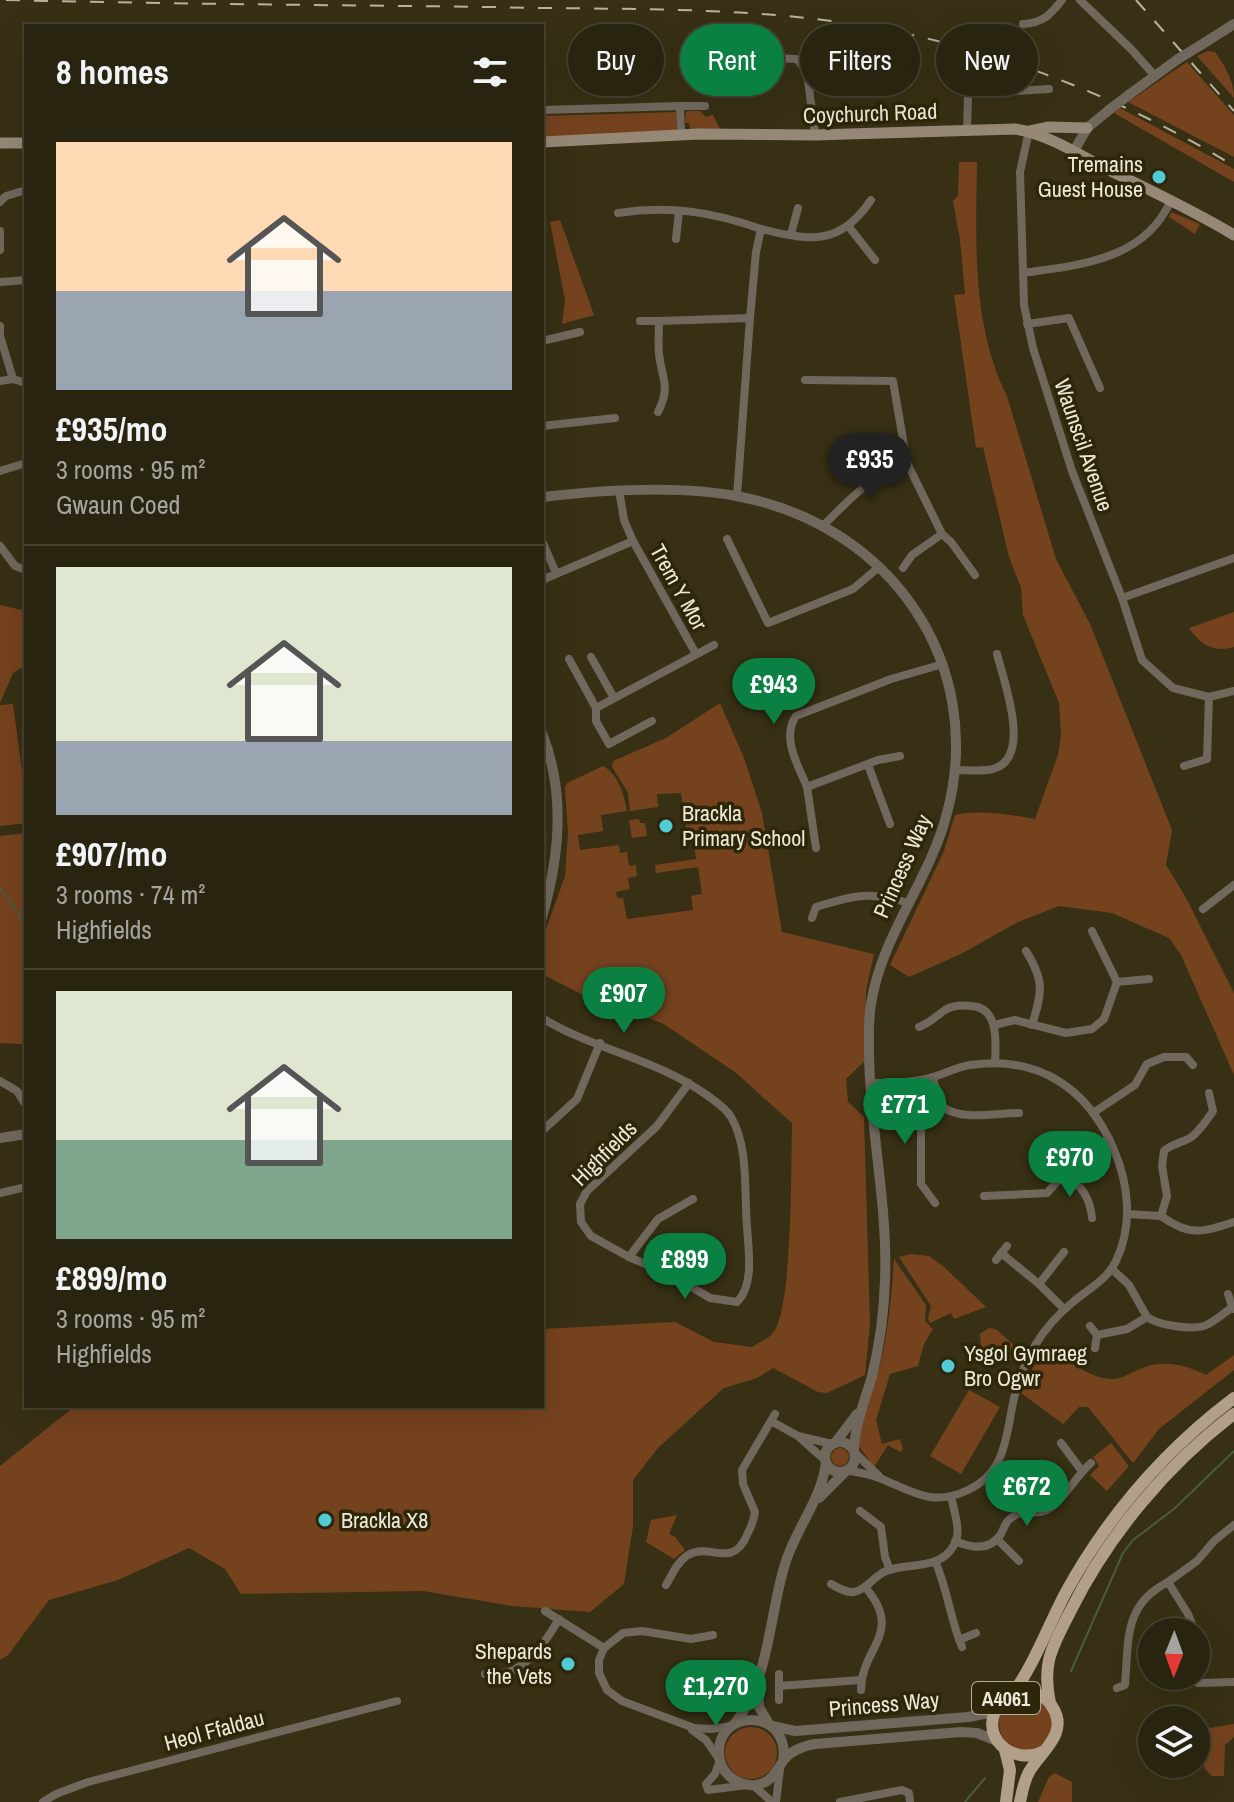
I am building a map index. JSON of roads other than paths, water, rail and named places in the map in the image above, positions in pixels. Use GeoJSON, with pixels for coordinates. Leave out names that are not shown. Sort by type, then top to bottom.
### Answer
{"type":"FeatureCollection","features":[{"type":"Feature","properties":{"kind":"main road"},"geometry":{"type":"LineString","coordinates":[[1029,131],[1049,127],[1087,128]]}},
{"type":"Feature","properties":{"kind":"main road","name":"Coychurch Road"},"geometry":{"type":"LineString","coordinates":[[544,142],[681,135],[815,135],[1015,129],[1029,131],[1074,151],[1234,235]]}},
{"type":"Feature","properties":{"kind":"main road"},"geometry":{"type":"LineString","coordinates":[[0,143],[24,143]]}},
{"type":"Feature","properties":{"kind":"main road","name":"A4061"},"geometry":{"type":"LineString","coordinates":[[1006,1802],[1010,1770],[993,1723],[999,1705],[1012,1695],[1022,1680],[1065,1594],[1092,1548],[1122,1507],[1181,1443],[1234,1398]]}},
{"type":"Feature","properties":{"kind":"main road","name":"A4061"},"geometry":{"type":"LineString","coordinates":[[1020,1802],[1025,1779],[1057,1731],[1056,1714],[1047,1687],[1049,1660],[1069,1613],[1121,1528],[1162,1480],[1214,1429],[1234,1414]]}},
{"type":"Feature","properties":{"kind":"main road","name":"A4061"},"geometry":{"type":"LineString","coordinates":[[1012,1695],[1032,1692],[1050,1703]]}},
{"type":"Feature","properties":{"kind":"main road"},"geometry":{"type":"LineString","coordinates":[[1001,1745],[1012,1754],[1029,1757],[1044,1751]]}},
{"type":"Feature","properties":{"kind":"street"},"geometry":{"type":"LineString","coordinates":[[1023,24],[1048,17],[1062,0]]}},
{"type":"Feature","properties":{"kind":"street"},"geometry":{"type":"LineString","coordinates":[[1080,0],[1155,76]]}},
{"type":"Feature","properties":{"kind":"street"},"geometry":{"type":"LineString","coordinates":[[1074,151],[1087,128],[1109,110],[1178,59],[1234,24]]}},
{"type":"Feature","properties":{"kind":"street"},"geometry":{"type":"LineString","coordinates":[[784,58],[797,59],[807,72],[815,135]]}},
{"type":"Feature","properties":{"kind":"street"},"geometry":{"type":"LineString","coordinates":[[1038,90],[1049,89]]}},
{"type":"Feature","properties":{"kind":"street"},"geometry":{"type":"LineString","coordinates":[[967,130],[969,96]]}},
{"type":"Feature","properties":{"kind":"street"},"geometry":{"type":"LineString","coordinates":[[680,106],[681,135]]}},
{"type":"Feature","properties":{"kind":"street"},"geometry":{"type":"LineString","coordinates":[[544,110],[705,106]]}},
{"type":"Feature","properties":{"kind":"street","name":"Waunscil Avenue"},"geometry":{"type":"LineString","coordinates":[[1029,131],[1020,172],[1027,324],[1072,471],[1122,598],[1142,660],[1173,688],[1209,697],[1234,691]]}},
{"type":"Feature","properties":{"kind":"street"},"geometry":{"type":"LineString","coordinates":[[0,202],[6,196],[24,191]]}},
{"type":"Feature","properties":{"kind":"street"},"geometry":{"type":"LineString","coordinates":[[618,213],[648,209],[705,212],[761,229],[824,236],[849,227],[871,200]]}},
{"type":"Feature","properties":{"kind":"street"},"geometry":{"type":"LineString","coordinates":[[1023,273],[1085,263],[1124,250],[1149,234],[1166,213],[1171,200]]}},
{"type":"Feature","properties":{"kind":"street"},"geometry":{"type":"LineString","coordinates":[[791,234],[798,208]]}},
{"type":"Feature","properties":{"kind":"street"},"geometry":{"type":"LineString","coordinates":[[676,239],[679,211]]}},
{"type":"Feature","properties":{"kind":"street"},"geometry":{"type":"LineString","coordinates":[[849,227],[875,260]]}},
{"type":"Feature","properties":{"kind":"street"},"geometry":{"type":"LineString","coordinates":[[737,496],[750,318],[761,229]]}},
{"type":"Feature","properties":{"kind":"street"},"geometry":{"type":"LineString","coordinates":[[0,231],[0,250]]}},
{"type":"Feature","properties":{"kind":"street"},"geometry":{"type":"LineString","coordinates":[[0,282],[24,280]]}},
{"type":"Feature","properties":{"kind":"street"},"geometry":{"type":"LineString","coordinates":[[640,321],[750,318]]}},
{"type":"Feature","properties":{"kind":"street"},"geometry":{"type":"LineString","coordinates":[[1027,324],[1069,318],[1100,388]]}},
{"type":"Feature","properties":{"kind":"street"},"geometry":{"type":"LineString","coordinates":[[658,412],[666,397],[667,382],[659,356],[659,321]]}},
{"type":"Feature","properties":{"kind":"street"},"geometry":{"type":"LineString","coordinates":[[0,326],[13,379]]}},
{"type":"Feature","properties":{"kind":"street"},"geometry":{"type":"LineString","coordinates":[[544,341],[580,332]]}},
{"type":"Feature","properties":{"kind":"street"},"geometry":{"type":"LineString","coordinates":[[0,381],[13,379],[24,382]]}},
{"type":"Feature","properties":{"kind":"street"},"geometry":{"type":"LineString","coordinates":[[805,380],[893,381],[907,463],[942,534],[975,575]]}},
{"type":"Feature","properties":{"kind":"street"},"geometry":{"type":"LineString","coordinates":[[544,426],[615,418]]}},
{"type":"Feature","properties":{"kind":"street"},"geometry":{"type":"LineString","coordinates":[[824,525],[860,489],[879,475],[907,463]]}},
{"type":"Feature","properties":{"kind":"street"},"geometry":{"type":"LineString","coordinates":[[0,471],[24,464]]}},
{"type":"Feature","properties":{"kind":"street","name":"Princess Way"},"geometry":{"type":"LineString","coordinates":[[544,497],[619,490],[737,496],[824,525],[856,546],[900,590],[920,619],[943,664],[950,687],[957,741],[955,770],[944,824],[886,947],[870,1005],[870,1083],[885,1277],[880,1339],[855,1429],[855,1460],[815,1502]]}},
{"type":"Feature","properties":{"kind":"street","name":"Trem Y Mor"},"geometry":{"type":"LineString","coordinates":[[596,708],[696,654],[633,541],[624,520],[619,490]]}},
{"type":"Feature","properties":{"kind":"street"},"geometry":{"type":"LineString","coordinates":[[903,568],[912,555],[942,534]]}},
{"type":"Feature","properties":{"kind":"street"},"geometry":{"type":"LineString","coordinates":[[727,539],[768,623],[853,589],[879,567]]}},
{"type":"Feature","properties":{"kind":"street","name":"Trem Y Mor"},"geometry":{"type":"LineString","coordinates":[[544,579],[633,541]]}},
{"type":"Feature","properties":{"kind":"street"},"geometry":{"type":"LineString","coordinates":[[544,545],[556,573]]}},
{"type":"Feature","properties":{"kind":"street"},"geometry":{"type":"LineString","coordinates":[[0,546],[15,566],[24,569]]}},
{"type":"Feature","properties":{"kind":"street"},"geometry":{"type":"LineString","coordinates":[[1122,598],[1234,558]]}},
{"type":"Feature","properties":{"kind":"street"},"geometry":{"type":"LineString","coordinates":[[696,654],[714,645]]}},
{"type":"Feature","properties":{"kind":"street"},"geometry":{"type":"LineString","coordinates":[[955,770],[994,769],[1011,754],[1015,729],[997,654]]}},
{"type":"Feature","properties":{"kind":"street"},"geometry":{"type":"LineString","coordinates":[[591,657],[614,698]]}},
{"type":"Feature","properties":{"kind":"street"},"geometry":{"type":"LineString","coordinates":[[569,659],[596,708],[596,721],[609,744],[652,721]]}},
{"type":"Feature","properties":{"kind":"street"},"geometry":{"type":"LineString","coordinates":[[816,848],[807,787],[789,737],[790,725],[796,716],[891,679],[943,664]]}},
{"type":"Feature","properties":{"kind":"street"},"geometry":{"type":"LineString","coordinates":[[1184,766],[1207,759],[1209,697]]}},
{"type":"Feature","properties":{"kind":"street"},"geometry":{"type":"LineString","coordinates":[[544,740],[555,781],[558,839],[544,909]]}},
{"type":"Feature","properties":{"kind":"street"},"geometry":{"type":"LineString","coordinates":[[807,787],[900,756]]}},
{"type":"Feature","properties":{"kind":"street"},"geometry":{"type":"LineString","coordinates":[[868,765],[890,824]]}},
{"type":"Feature","properties":{"kind":"street"},"geometry":{"type":"LineString","coordinates":[[1203,909],[1234,885]]}},
{"type":"Feature","properties":{"kind":"street"},"geometry":{"type":"LineString","coordinates":[[812,918],[816,907],[846,897],[881,894],[908,903]]}},
{"type":"Feature","properties":{"kind":"street"},"geometry":{"type":"LineString","coordinates":[[994,1025],[1015,1020],[1066,1033],[1092,1029],[1104,1019],[1117,982],[1092,931]]}},
{"type":"Feature","properties":{"kind":"street"},"geometry":{"type":"LineString","coordinates":[[1026,951],[1037,968],[1042,992],[1032,1025]]}},
{"type":"Feature","properties":{"kind":"street"},"geometry":{"type":"LineString","coordinates":[[1117,982],[1149,979]]}},
{"type":"Feature","properties":{"kind":"street"},"geometry":{"type":"LineString","coordinates":[[919,1027],[932,1022],[945,1010],[964,1005],[978,1006],[988,1013],[994,1025],[995,1063]]}},
{"type":"Feature","properties":{"kind":"street","name":"Highfields"},"geometry":{"type":"LineString","coordinates":[[544,1019],[644,1060],[689,1083],[730,1115],[743,1156],[747,1230],[748,1278],[744,1295],[737,1302],[710,1298],[673,1276],[629,1257],[591,1236],[581,1222],[580,1204],[587,1191],[657,1126],[689,1083]]}},
{"type":"Feature","properties":{"kind":"street"},"geometry":{"type":"LineString","coordinates":[[544,1129],[577,1099],[600,1043]]}},
{"type":"Feature","properties":{"kind":"street"},"geometry":{"type":"LineString","coordinates":[[1093,1113],[1135,1085],[1147,1064],[1164,1057],[1186,1057],[1193,1065]]}},
{"type":"Feature","properties":{"kind":"street"},"geometry":{"type":"LineString","coordinates":[[671,1583],[680,1561],[691,1553],[726,1554],[736,1551],[744,1542],[755,1512],[743,1484],[742,1470],[773,1417],[832,1469],[883,1479],[924,1497],[951,1496],[978,1485],[998,1463],[1005,1447],[1014,1398],[1026,1363],[1044,1330],[1112,1269],[1124,1240],[1127,1214],[1125,1182],[1109,1139],[1093,1113],[1057,1079],[1038,1069],[995,1063],[967,1066],[904,1083],[870,1083]]}},
{"type":"Feature","properties":{"kind":"street"},"geometry":{"type":"LineString","coordinates":[[932,1077],[938,1099],[950,1112],[1019,1113]]}},
{"type":"Feature","properties":{"kind":"street"},"geometry":{"type":"LineString","coordinates":[[0,1081],[17,1091],[24,1102]]}},
{"type":"Feature","properties":{"kind":"street"},"geometry":{"type":"LineString","coordinates":[[1161,1216],[1167,1196],[1162,1166],[1164,1151],[1174,1143],[1189,1139],[1202,1126],[1213,1111],[1209,1093]]}},
{"type":"Feature","properties":{"kind":"street"},"geometry":{"type":"LineString","coordinates":[[935,1203],[921,1184],[921,1127],[943,1107]]}},
{"type":"Feature","properties":{"kind":"street"},"geometry":{"type":"LineString","coordinates":[[0,1138],[24,1134]]}},
{"type":"Feature","properties":{"kind":"street"},"geometry":{"type":"LineString","coordinates":[[984,1196],[1047,1193],[1082,1154],[1109,1139]]}},
{"type":"Feature","properties":{"kind":"street"},"geometry":{"type":"LineString","coordinates":[[1065,1173],[1086,1194],[1092,1218]]}},
{"type":"Feature","properties":{"kind":"street"},"geometry":{"type":"LineString","coordinates":[[0,1193],[24,1187]]}},
{"type":"Feature","properties":{"kind":"street"},"geometry":{"type":"LineString","coordinates":[[997,1196],[997,1208]]}},
{"type":"Feature","properties":{"kind":"street"},"geometry":{"type":"LineString","coordinates":[[629,1257],[658,1219],[693,1199]]}},
{"type":"Feature","properties":{"kind":"street"},"geometry":{"type":"LineString","coordinates":[[1127,1214],[1161,1216],[1182,1229],[1194,1231],[1208,1231],[1234,1221]]}},
{"type":"Feature","properties":{"kind":"street"},"geometry":{"type":"LineString","coordinates":[[1002,1253],[1064,1309]]}},
{"type":"Feature","properties":{"kind":"street"},"geometry":{"type":"LineString","coordinates":[[1039,1284],[1063,1259]]}},
{"type":"Feature","properties":{"kind":"street"},"geometry":{"type":"LineString","coordinates":[[1112,1269],[1129,1285],[1147,1317],[1162,1324],[1198,1327],[1208,1324],[1233,1308],[1228,1294]]}},
{"type":"Feature","properties":{"kind":"street"},"geometry":{"type":"LineString","coordinates":[[1097,1335],[1127,1329],[1147,1317]]}},
{"type":"Feature","properties":{"kind":"street"},"geometry":{"type":"LineString","coordinates":[[1090,1326],[1097,1335],[1095,1348]]}},
{"type":"Feature","properties":{"kind":"street","name":"Princess Way"},"geometry":{"type":"LineString","coordinates":[[720,1760],[721,1740],[748,1706],[758,1681],[785,1565],[824,1477],[826,1451],[861,1409]]}},
{"type":"Feature","properties":{"kind":"street"},"geometry":{"type":"LineString","coordinates":[[798,1436],[833,1444],[844,1442],[883,1479]]}},
{"type":"Feature","properties":{"kind":"street"},"geometry":{"type":"LineString","coordinates":[[1061,1443],[1082,1471]]}},
{"type":"Feature","properties":{"kind":"street"},"geometry":{"type":"LineString","coordinates":[[955,1541],[980,1547],[997,1539],[1007,1522],[1017,1514],[1042,1512],[1051,1507],[1091,1463]]}},
{"type":"Feature","properties":{"kind":"street"},"geometry":{"type":"LineString","coordinates":[[834,1599],[835,1587],[854,1592],[890,1570],[935,1561],[947,1554],[955,1541],[957,1525],[951,1496]]}},
{"type":"Feature","properties":{"kind":"street"},"geometry":{"type":"LineString","coordinates":[[861,1524],[864,1513],[881,1527],[890,1570]]}},
{"type":"Feature","properties":{"kind":"street"},"geometry":{"type":"LineString","coordinates":[[1117,1688],[1125,1685],[1129,1637],[1137,1607],[1151,1591],[1197,1561],[1214,1541],[1234,1525]]}},
{"type":"Feature","properties":{"kind":"street"},"geometry":{"type":"LineString","coordinates":[[997,1539],[1019,1561]]}},
{"type":"Feature","properties":{"kind":"street"},"geometry":{"type":"LineString","coordinates":[[935,1561],[947,1589],[951,1619],[961,1643],[976,1633]]}},
{"type":"Feature","properties":{"kind":"street"},"geometry":{"type":"LineString","coordinates":[[1168,1582],[1190,1618]]}},
{"type":"Feature","properties":{"kind":"street"},"geometry":{"type":"LineString","coordinates":[[861,1690],[861,1680],[881,1626],[877,1602],[865,1587]]}},
{"type":"Feature","properties":{"kind":"street"},"geometry":{"type":"LineString","coordinates":[[545,1611],[604,1648]]}},
{"type":"Feature","properties":{"kind":"street"},"geometry":{"type":"LineString","coordinates":[[485,1674],[502,1675],[538,1653],[559,1619]]}},
{"type":"Feature","properties":{"kind":"street"},"geometry":{"type":"LineString","coordinates":[[881,1626],[893,1628]]}},
{"type":"Feature","properties":{"kind":"street"},"geometry":{"type":"LineString","coordinates":[[713,1635],[691,1639],[642,1631],[617,1636],[604,1648],[599,1660],[603,1686],[611,1695],[684,1725],[706,1740],[730,1777],[750,1785],[774,1802],[781,1765]]}},
{"type":"Feature","properties":{"kind":"street"},"geometry":{"type":"LineString","coordinates":[[702,1637],[704,1649]]}},
{"type":"Feature","properties":{"kind":"street"},"geometry":{"type":"LineString","coordinates":[[779,1674],[779,1700]]}},
{"type":"Feature","properties":{"kind":"street"},"geometry":{"type":"LineString","coordinates":[[779,1686],[861,1680]]}},
{"type":"Feature","properties":{"kind":"street","name":"Princess Way"},"geometry":{"type":"LineString","coordinates":[[758,1681],[759,1707],[782,1740],[781,1765]]}},
{"type":"Feature","properties":{"kind":"street"},"geometry":{"type":"LineString","coordinates":[[1210,1683],[1234,1682]]}},
{"type":"Feature","properties":{"kind":"street","name":"Heol Ffaldau"},"geometry":{"type":"LineString","coordinates":[[43,1802],[88,1782],[397,1701]]}},
{"type":"Feature","properties":{"kind":"street","name":"Princess Way"},"geometry":{"type":"LineString","coordinates":[[732,1726],[753,1720],[795,1731],[944,1720],[977,1716],[999,1705]]}},
{"type":"Feature","properties":{"kind":"street"},"geometry":{"type":"LineString","coordinates":[[684,1725],[706,1729],[732,1726]]}},
{"type":"Feature","properties":{"kind":"street","name":"Princess Way"},"geometry":{"type":"LineString","coordinates":[[750,1785],[767,1781],[794,1751],[815,1744],[961,1732],[977,1733],[1001,1745]]}},
{"type":"Feature","properties":{"kind":"street"},"geometry":{"type":"LineString","coordinates":[[720,1760],[715,1774],[706,1784],[708,1790],[750,1785]]}},
{"type":"Feature","properties":{"kind":"street"},"geometry":{"type":"LineString","coordinates":[[840,1802],[902,1790],[909,1793],[910,1802]]}},
{"type":"Feature","properties":{"kind":"waterway"},"geometry":{"type":"LineString","coordinates":[[0,888],[24,926]]}},
{"type":"Feature","properties":{"kind":"waterway"},"geometry":{"type":"LineString","coordinates":[[1071,1671],[1123,1553],[1133,1540],[1174,1509],[1234,1451]]}},
{"type":"Feature","properties":{"kind":"waterway"},"geometry":{"type":"LineString","coordinates":[[965,1802],[985,1778]]}},
{"type":"Feature","properties":{"kind":"railway"},"geometry":{"type":"LineString","coordinates":[[6,0],[666,10],[753,13],[839,22],[943,42],[1044,74],[1142,115],[1234,166]]}},
{"type":"Feature","properties":{"kind":"railway"},"geometry":{"type":"LineString","coordinates":[[1136,0],[1234,111]]}},
{"type":"Feature","properties":{"kind":"place","name":"Tremains Guest House"},"geometry":{"type":"Point","coordinates":[1159,177]}},
{"type":"Feature","properties":{"kind":"place","name":"Brackla Primary School"},"geometry":{"type":"Point","coordinates":[666,826]}},
{"type":"Feature","properties":{"kind":"place","name":"Ysgol Gymraeg Bro Ogwr"},"geometry":{"type":"Point","coordinates":[948,1366]}},
{"type":"Feature","properties":{"kind":"place","name":"Brackla X8"},"geometry":{"type":"Point","coordinates":[325,1520]}},
{"type":"Feature","properties":{"kind":"place","name":"Shepards the Vets"},"geometry":{"type":"Point","coordinates":[568,1664]}}]}
